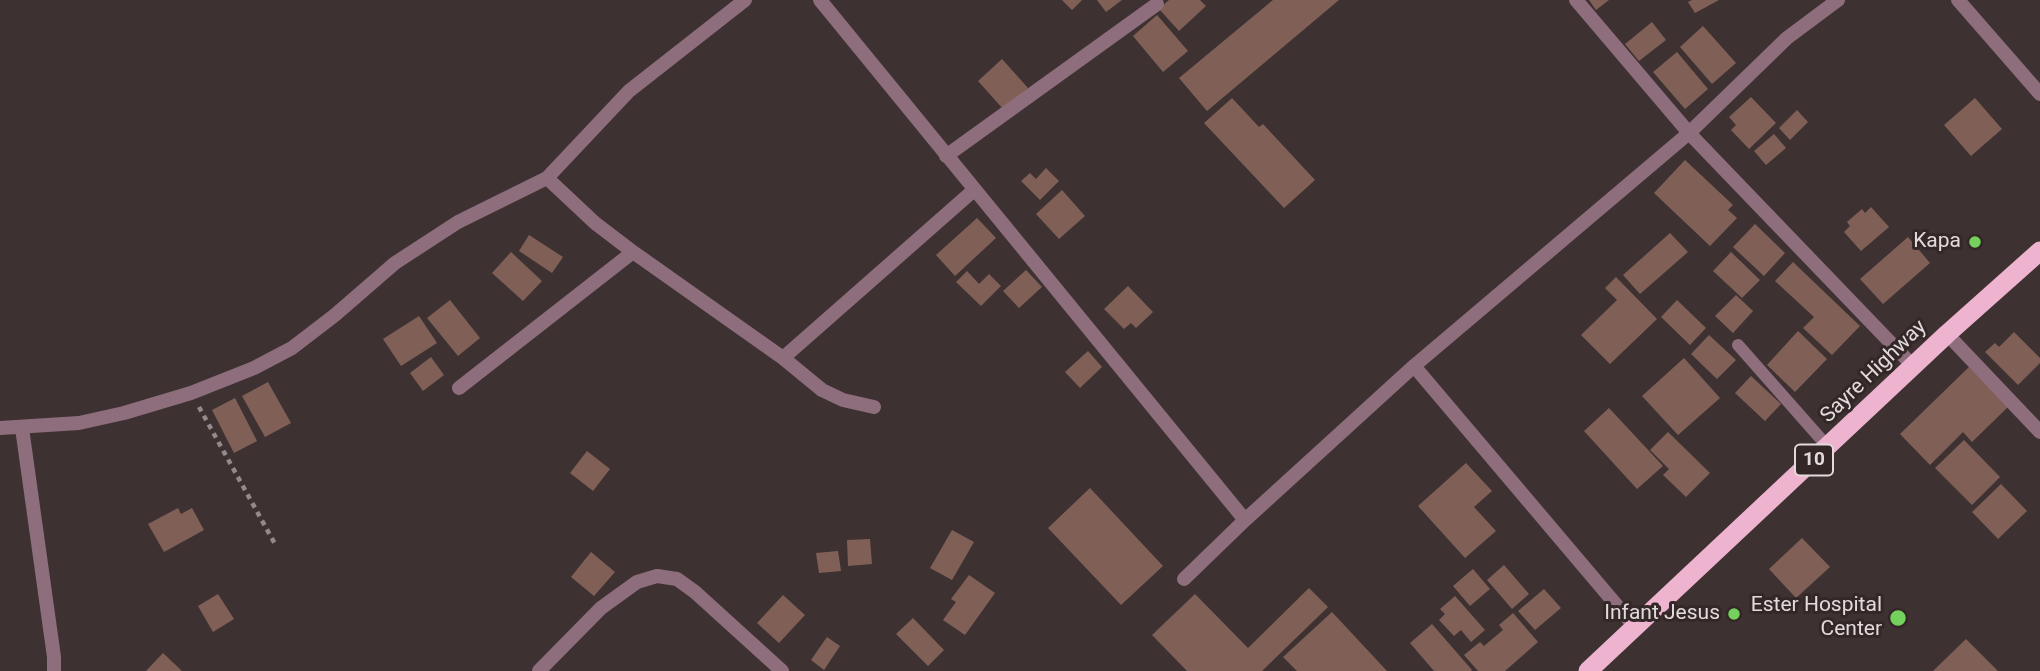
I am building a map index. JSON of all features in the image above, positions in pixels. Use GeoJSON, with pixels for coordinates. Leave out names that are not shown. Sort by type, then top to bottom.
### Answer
{"type":"FeatureCollection","features":[{"type":"Feature","properties":{"kind":"highway","name":"Sayre Highway"},"geometry":{"type":"LineString","coordinates":[[1588,671],[1947,334],[2040,251]]}},
{"type":"Feature","properties":{"kind":"street"},"geometry":{"type":"LineString","coordinates":[[0,428],[79,423],[124,413],[191,393],[254,368],[292,348],[395,263],[458,222],[547,178],[629,91],[745,0]]}},
{"type":"Feature","properties":{"kind":"street"},"geometry":{"type":"LineString","coordinates":[[820,0],[1245,520]]}},
{"type":"Feature","properties":{"kind":"street"},"geometry":{"type":"LineString","coordinates":[[1576,0],[1689,132],[1914,367]]}},
{"type":"Feature","properties":{"kind":"street"},"geometry":{"type":"LineString","coordinates":[[1184,579],[1414,366],[1689,132],[1787,38],[1838,0]]}},
{"type":"Feature","properties":{"kind":"street"},"geometry":{"type":"LineString","coordinates":[[1958,0],[2040,94]]}},
{"type":"Feature","properties":{"kind":"street"},"geometry":{"type":"LineString","coordinates":[[946,156],[1157,4]]}},
{"type":"Feature","properties":{"kind":"street"},"geometry":{"type":"LineString","coordinates":[[547,178],[595,223],[783,358],[822,390],[843,400],[874,407]]}},
{"type":"Feature","properties":{"kind":"street"},"geometry":{"type":"LineString","coordinates":[[783,358],[974,190]]}},
{"type":"Feature","properties":{"kind":"street"},"geometry":{"type":"LineString","coordinates":[[458,388],[633,252]]}},
{"type":"Feature","properties":{"kind":"street"},"geometry":{"type":"LineString","coordinates":[[1947,334],[2040,432]]}},
{"type":"Feature","properties":{"kind":"street"},"geometry":{"type":"LineString","coordinates":[[1414,366],[1635,627]]}},
{"type":"Feature","properties":{"kind":"street"},"geometry":{"type":"LineString","coordinates":[[22,428],[54,671]]}},
{"type":"Feature","properties":{"kind":"street"},"geometry":{"type":"LineString","coordinates":[[539,671],[601,608],[637,582],[657,576],[677,579],[695,592],[782,671]]}},
{"type":"Feature","properties":{"kind":"lane"},"geometry":{"type":"LineString","coordinates":[[1738,345],[1828,447]]}},
{"type":"Feature","properties":{"kind":"path"},"geometry":{"type":"LineString","coordinates":[[191,393],[275,544]]}},
{"type":"Feature","properties":{"kind":"building"},"geometry":{"type":"Polygon","coordinates":[[[1062,0],[1082,0],[1072,10],[1062,0]]]}},
{"type":"Feature","properties":{"kind":"building"},"geometry":{"type":"Polygon","coordinates":[[[1097,0],[1122,0],[1106,12],[1097,0]]]}},
{"type":"Feature","properties":{"kind":"building"},"geometry":{"type":"Polygon","coordinates":[[[1169,0],[1200,0],[1206,6],[1179,31],[1159,9],[1169,0]]]}},
{"type":"Feature","properties":{"kind":"building"},"geometry":{"type":"Polygon","coordinates":[[[1273,0],[1339,0],[1207,111],[1179,78],[1273,0]]]}},
{"type":"Feature","properties":{"kind":"building"},"geometry":{"type":"Polygon","coordinates":[[[1589,0],[1609,0],[1596,10],[1589,0]]]}},
{"type":"Feature","properties":{"kind":"building"},"geometry":{"type":"Polygon","coordinates":[[[1719,0],[1695,13],[1688,2],[1719,0]]]}},
{"type":"Feature","properties":{"kind":"building"},"geometry":{"type":"Polygon","coordinates":[[[1157,15],[1188,51],[1163,72],[1133,36],[1157,15]]]}},
{"type":"Feature","properties":{"kind":"building"},"geometry":{"type":"Polygon","coordinates":[[[1652,22],[1666,40],[1639,61],[1625,44],[1652,22]]]}},
{"type":"Feature","properties":{"kind":"building"},"geometry":{"type":"Polygon","coordinates":[[[1703,26],[1736,63],[1712,84],[1680,47],[1703,26]]]}},
{"type":"Feature","properties":{"kind":"building"},"geometry":{"type":"Polygon","coordinates":[[[1677,52],[1708,89],[1685,109],[1653,72],[1677,52]]]}},
{"type":"Feature","properties":{"kind":"building"},"geometry":{"type":"Polygon","coordinates":[[[1002,59],[1028,88],[1004,110],[978,81],[1002,59]]]}},
{"type":"Feature","properties":{"kind":"building"},"geometry":{"type":"Polygon","coordinates":[[[1751,97],[1776,123],[1749,149],[1731,130],[1736,125],[1729,117],[1751,97]]]}},
{"type":"Feature","properties":{"kind":"building"},"geometry":{"type":"Polygon","coordinates":[[[1232,98],[1259,127],[1263,124],[1315,180],[1284,208],[1204,123],[1232,98]]]}},
{"type":"Feature","properties":{"kind":"building"},"geometry":{"type":"Polygon","coordinates":[[[1975,98],[2002,129],[1971,156],[1944,125],[1975,98]]]}},
{"type":"Feature","properties":{"kind":"building"},"geometry":{"type":"Polygon","coordinates":[[[1797,110],[1808,122],[1790,140],[1779,128],[1797,110]]]}},
{"type":"Feature","properties":{"kind":"building"},"geometry":{"type":"Polygon","coordinates":[[[1774,134],[1786,148],[1766,165],[1754,151],[1774,134]]]}},
{"type":"Feature","properties":{"kind":"building"},"geometry":{"type":"Polygon","coordinates":[[[1685,160],[1733,205],[1728,210],[1737,218],[1710,246],[1654,193],[1685,160]]]}},
{"type":"Feature","properties":{"kind":"building"},"geometry":{"type":"Polygon","coordinates":[[[1046,168],[1059,181],[1040,200],[1021,181],[1030,173],[1036,179],[1046,168]]]}},
{"type":"Feature","properties":{"kind":"building"},"geometry":{"type":"Polygon","coordinates":[[[1062,190],[1085,216],[1059,239],[1036,214],[1062,190]]]}},
{"type":"Feature","properties":{"kind":"building"},"geometry":{"type":"Polygon","coordinates":[[[1871,207],[1889,227],[1861,251],[1844,232],[1850,226],[1847,222],[1862,209],[1865,213],[1871,207]]]}},
{"type":"Feature","properties":{"kind":"building"},"geometry":{"type":"Polygon","coordinates":[[[977,218],[996,238],[955,276],[936,255],[977,218]]]}},
{"type":"Feature","properties":{"kind":"building"},"geometry":{"type":"Polygon","coordinates":[[[1755,224],[1785,253],[1764,276],[1733,247],[1755,224]]]}},
{"type":"Feature","properties":{"kind":"building"},"geometry":{"type":"Polygon","coordinates":[[[1670,233],[1688,252],[1640,294],[1623,275],[1670,233]]]}},
{"type":"Feature","properties":{"kind":"building"},"geometry":{"type":"Polygon","coordinates":[[[529,235],[563,257],[552,273],[519,251],[529,235]]]}},
{"type":"Feature","properties":{"kind":"building"},"geometry":{"type":"Polygon","coordinates":[[[1908,237],[1930,263],[1883,304],[1860,279],[1908,237]]]}},
{"type":"Feature","properties":{"kind":"building"},"geometry":{"type":"Polygon","coordinates":[[[511,252],[542,281],[523,301],[492,273],[511,252]]]}},
{"type":"Feature","properties":{"kind":"building"},"geometry":{"type":"Polygon","coordinates":[[[1731,252],[1760,280],[1742,298],[1713,271],[1731,252]]]}},
{"type":"Feature","properties":{"kind":"building"},"geometry":{"type":"Polygon","coordinates":[[[1793,262],[1860,326],[1832,355],[1803,328],[1814,317],[1775,281],[1793,262]]]}},
{"type":"Feature","properties":{"kind":"building"},"geometry":{"type":"Polygon","coordinates":[[[1026,270],[1042,287],[1019,308],[1003,291],[1026,270]]]}},
{"type":"Feature","properties":{"kind":"building"},"geometry":{"type":"Polygon","coordinates":[[[967,271],[979,284],[989,274],[1001,286],[981,306],[956,282],[967,271]]]}},
{"type":"Feature","properties":{"kind":"building"},"geometry":{"type":"Polygon","coordinates":[[[1616,277],[1657,319],[1610,364],[1581,335],[1617,300],[1605,288],[1616,277]]]}},
{"type":"Feature","properties":{"kind":"building"},"geometry":{"type":"Polygon","coordinates":[[[1128,286],[1153,312],[1136,328],[1131,323],[1124,329],[1104,309],[1128,286]]]}},
{"type":"Feature","properties":{"kind":"building"},"geometry":{"type":"Polygon","coordinates":[[[1736,295],[1753,311],[1733,333],[1715,316],[1736,295]]]}},
{"type":"Feature","properties":{"kind":"building"},"geometry":{"type":"Polygon","coordinates":[[[450,300],[480,338],[458,356],[427,318],[450,300]]]}},
{"type":"Feature","properties":{"kind":"building"},"geometry":{"type":"Polygon","coordinates":[[[1677,300],[1706,328],[1690,345],[1661,317],[1677,300]]]}},
{"type":"Feature","properties":{"kind":"building"},"geometry":{"type":"Polygon","coordinates":[[[419,316],[437,343],[401,366],[383,339],[419,316]]]}},
{"type":"Feature","properties":{"kind":"building"},"geometry":{"type":"Polygon","coordinates":[[[1798,331],[1827,359],[1795,392],[1767,365],[1798,331]]]}},
{"type":"Feature","properties":{"kind":"building"},"geometry":{"type":"Polygon","coordinates":[[[2014,332],[2040,358],[2040,363],[2018,385],[1985,352],[1995,343],[1999,347],[2014,332]]]}},
{"type":"Feature","properties":{"kind":"building"},"geometry":{"type":"Polygon","coordinates":[[[1709,335],[1736,360],[1717,379],[1691,354],[1709,335]]]}},
{"type":"Feature","properties":{"kind":"building"},"geometry":{"type":"Polygon","coordinates":[[[1088,351],[1102,367],[1080,388],[1065,372],[1088,351]]]}},
{"type":"Feature","properties":{"kind":"building"},"geometry":{"type":"Polygon","coordinates":[[[431,357],[444,375],[423,391],[410,373],[431,357]]]}},
{"type":"Feature","properties":{"kind":"building"},"geometry":{"type":"Polygon","coordinates":[[[1684,358],[1720,398],[1678,435],[1642,396],[1684,358]]]}},
{"type":"Feature","properties":{"kind":"building"},"geometry":{"type":"Polygon","coordinates":[[[1969,367],[2008,407],[1972,442],[1963,432],[1930,465],[1900,434],[1969,367]]]}},
{"type":"Feature","properties":{"kind":"building"},"geometry":{"type":"Polygon","coordinates":[[[1751,376],[1781,404],[1765,421],[1735,393],[1751,376]]]}},
{"type":"Feature","properties":{"kind":"building"},"geometry":{"type":"Polygon","coordinates":[[[268,382],[291,423],[265,437],[242,396],[268,382]]]}},
{"type":"Feature","properties":{"kind":"building"},"geometry":{"type":"Polygon","coordinates":[[[235,398],[257,441],[234,453],[212,410],[235,398]]]}},
{"type":"Feature","properties":{"kind":"building"},"geometry":{"type":"Polygon","coordinates":[[[1609,408],[1663,466],[1637,489],[1584,431],[1609,408]]]}},
{"type":"Feature","properties":{"kind":"building"},"geometry":{"type":"Polygon","coordinates":[[[1668,432],[1710,473],[1686,497],[1663,475],[1669,469],[1650,450],[1668,432]]]}},
{"type":"Feature","properties":{"kind":"building"},"geometry":{"type":"Polygon","coordinates":[[[1964,440],[2000,477],[1972,505],[1935,468],[1964,440]]]}},
{"type":"Feature","properties":{"kind":"building"},"geometry":{"type":"Polygon","coordinates":[[[587,451],[610,469],[593,491],[570,473],[587,451]]]}},
{"type":"Feature","properties":{"kind":"building"},"geometry":{"type":"Polygon","coordinates":[[[1466,463],[1492,491],[1474,507],[1496,531],[1465,558],[1418,506],[1466,463]]]}},
{"type":"Feature","properties":{"kind":"building"},"geometry":{"type":"Polygon","coordinates":[[[2001,484],[2027,511],[1998,539],[1972,512],[2001,484]]]}},
{"type":"Feature","properties":{"kind":"building"},"geometry":{"type":"Polygon","coordinates":[[[1090,488],[1163,566],[1121,605],[1048,528],[1090,488]]]}},
{"type":"Feature","properties":{"kind":"building"},"geometry":{"type":"Polygon","coordinates":[[[178,508],[181,514],[192,508],[204,530],[164,552],[148,524],[178,508]]]}},
{"type":"Feature","properties":{"kind":"building"},"geometry":{"type":"Polygon","coordinates":[[[952,530],[974,542],[952,580],[930,568],[952,530]]]}},
{"type":"Feature","properties":{"kind":"building"},"geometry":{"type":"Polygon","coordinates":[[[1802,538],[1830,567],[1796,598],[1769,569],[1802,538]]]}},
{"type":"Feature","properties":{"kind":"building"},"geometry":{"type":"Polygon","coordinates":[[[870,539],[872,564],[848,566],[847,540],[870,539]]]}},
{"type":"Feature","properties":{"kind":"building"},"geometry":{"type":"Polygon","coordinates":[[[838,551],[841,571],[819,573],[816,553],[838,551]]]}},
{"type":"Feature","properties":{"kind":"building"},"geometry":{"type":"Polygon","coordinates":[[[591,552],[615,572],[594,596],[571,577],[591,552]]]}},
{"type":"Feature","properties":{"kind":"building"},"geometry":{"type":"Polygon","coordinates":[[[1504,565],[1529,594],[1512,609],[1487,580],[1504,565]]]}},
{"type":"Feature","properties":{"kind":"building"},"geometry":{"type":"Polygon","coordinates":[[[1473,569],[1490,589],[1470,606],[1453,586],[1473,569]]]}},
{"type":"Feature","properties":{"kind":"building"},"geometry":{"type":"Polygon","coordinates":[[[969,575],[995,593],[965,635],[943,620],[956,602],[951,599],[969,575]]]}},
{"type":"Feature","properties":{"kind":"building"},"geometry":{"type":"Polygon","coordinates":[[[1309,588],[1328,607],[1262,671],[1187,671],[1152,635],[1195,594],[1248,648],[1309,588]]]}},
{"type":"Feature","properties":{"kind":"building"},"geometry":{"type":"Polygon","coordinates":[[[1544,589],[1561,608],[1535,630],[1518,611],[1544,589]]]}},
{"type":"Feature","properties":{"kind":"building"},"geometry":{"type":"Polygon","coordinates":[[[218,594],[234,619],[213,632],[198,606],[218,594]]]}},
{"type":"Feature","properties":{"kind":"building"},"geometry":{"type":"Polygon","coordinates":[[[783,595],[805,615],[779,643],[757,623],[783,595]]]}},
{"type":"Feature","properties":{"kind":"building"},"geometry":{"type":"Polygon","coordinates":[[[1455,596],[1485,630],[1471,642],[1461,630],[1454,636],[1439,620],[1445,614],[1440,609],[1455,596]]]}},
{"type":"Feature","properties":{"kind":"building"},"geometry":{"type":"Polygon","coordinates":[[[1332,612],[1387,671],[1297,671],[1283,657],[1332,612]]]}},
{"type":"Feature","properties":{"kind":"building"},"geometry":{"type":"Polygon","coordinates":[[[1513,613],[1538,642],[1505,671],[1478,671],[1464,655],[1480,642],[1484,646],[1503,630],[1499,625],[1513,613]]]}},
{"type":"Feature","properties":{"kind":"building"},"geometry":{"type":"Polygon","coordinates":[[[913,618],[944,650],[928,666],[896,634],[913,618]]]}},
{"type":"Feature","properties":{"kind":"building"},"geometry":{"type":"Polygon","coordinates":[[[1432,624],[1471,671],[1434,671],[1410,643],[1432,624]]]}},
{"type":"Feature","properties":{"kind":"building"},"geometry":{"type":"Polygon","coordinates":[[[827,637],[840,646],[824,670],[811,660],[827,637]]]}},
{"type":"Feature","properties":{"kind":"building"},"geometry":{"type":"Polygon","coordinates":[[[1966,639],[1998,671],[1933,671],[1966,639]]]}},
{"type":"Feature","properties":{"kind":"building"},"geometry":{"type":"Polygon","coordinates":[[[163,653],[182,671],[146,671],[163,653]]]}},
{"type":"Feature","properties":{"kind":"place","name":"Kapa"},"geometry":{"type":"Point","coordinates":[1975,242]}},
{"type":"Feature","properties":{"kind":"place","name":"Infant Jesus"},"geometry":{"type":"Point","coordinates":[1734,614]}},
{"type":"Feature","properties":{"kind":"place","name":"Ester Hospital Center"},"geometry":{"type":"Point","coordinates":[1898,618]}}]}
